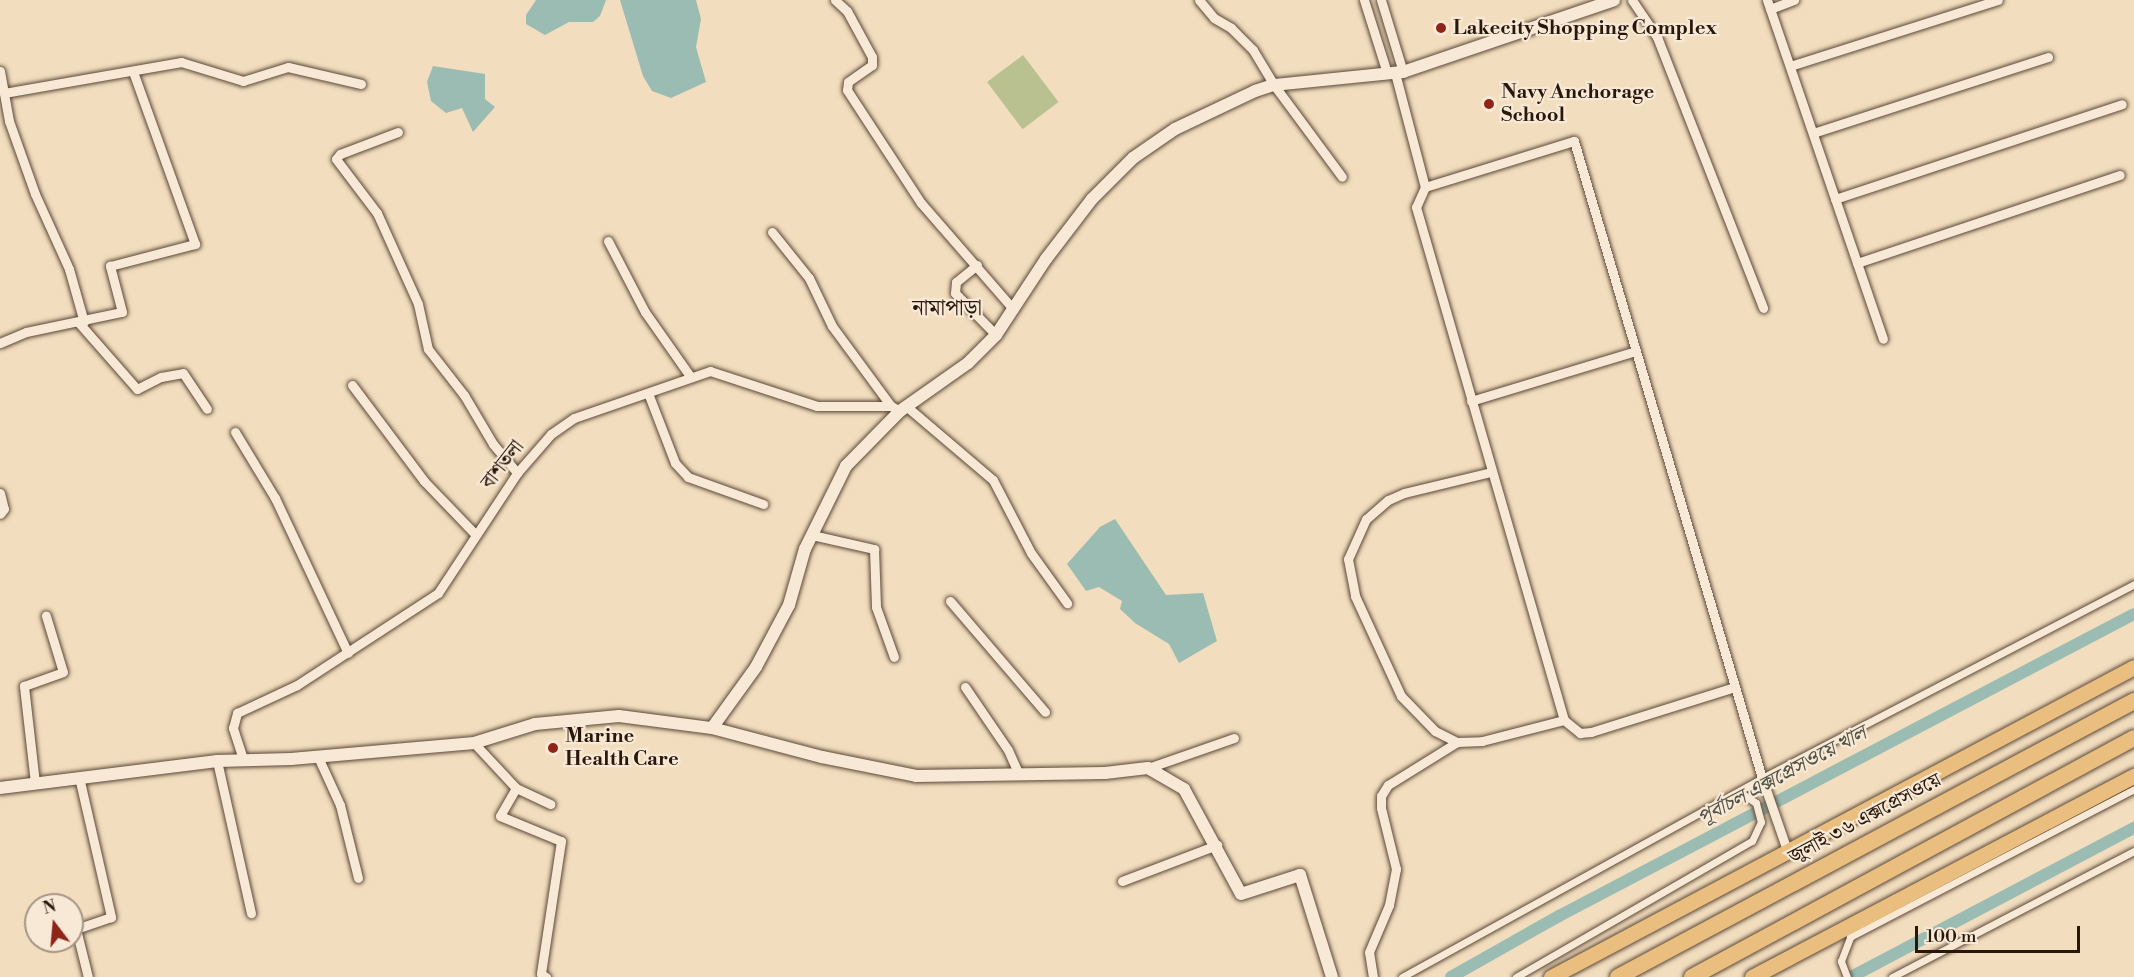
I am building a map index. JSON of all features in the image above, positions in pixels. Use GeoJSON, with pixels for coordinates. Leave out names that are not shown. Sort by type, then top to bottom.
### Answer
{"type":"FeatureCollection","features":[{"type":"Feature","properties":{"kind":"highway","name":"জুলাই ৩৬ এক্সপ্রেসওয়ে"},"geometry":{"type":"LineString","coordinates":[[1618,977],[2134,702]]}},
{"type":"Feature","properties":{"kind":"highway"},"geometry":{"type":"LineString","coordinates":[[1692,977],[2134,738]]}},
{"type":"Feature","properties":{"kind":"main road"},"geometry":{"type":"LineString","coordinates":[[1551,977],[2134,666]]}},
{"type":"Feature","properties":{"kind":"main road"},"geometry":{"type":"LineString","coordinates":[[1752,977],[2134,776]]}},
{"type":"Feature","properties":{"kind":"main road"},"geometry":{"type":"LineString","coordinates":[[1575,977],[1602,949]]}},
{"type":"Feature","properties":{"kind":"street"},"geometry":{"type":"LineString","coordinates":[[835,0],[847,11],[872,57],[872,65],[848,82],[848,90],[921,203],[1013,309]]}},
{"type":"Feature","properties":{"kind":"street"},"geometry":{"type":"LineString","coordinates":[[1199,0],[1214,18],[1231,28],[1253,50],[1274,85],[1342,177]]}},
{"type":"Feature","properties":{"kind":"street"},"geometry":{"type":"LineString","coordinates":[[1364,0],[1395,72]]}},
{"type":"Feature","properties":{"kind":"street"},"geometry":{"type":"LineString","coordinates":[[1381,0],[1395,72],[1425,187],[1416,207],[1564,720],[1580,733],[1591,732],[1735,687]]}},
{"type":"Feature","properties":{"kind":"street"},"geometry":{"type":"LineString","coordinates":[[712,728],[756,668],[789,604],[812,535],[846,466],[899,408],[968,363],[996,335],[1092,199],[1134,158],[1219,106],[1274,85],[1395,72],[1614,0]]}},
{"type":"Feature","properties":{"kind":"street"},"geometry":{"type":"LineString","coordinates":[[1632,0],[1657,37],[1764,308]]}},
{"type":"Feature","properties":{"kind":"street"},"geometry":{"type":"LineString","coordinates":[[1794,0],[1769,4],[1883,339]]}},
{"type":"Feature","properties":{"kind":"street"},"geometry":{"type":"LineString","coordinates":[[1790,66],[1998,0]]}},
{"type":"Feature","properties":{"kind":"street"},"geometry":{"type":"LineString","coordinates":[[1813,133],[2048,57]]}},
{"type":"Feature","properties":{"kind":"street"},"geometry":{"type":"LineString","coordinates":[[4,93],[181,62],[243,81],[288,67],[361,84]]}},
{"type":"Feature","properties":{"kind":"street"},"geometry":{"type":"LineString","coordinates":[[0,71],[9,121],[35,194],[69,269],[82,323],[137,389],[161,377],[183,373],[207,409]]}},
{"type":"Feature","properties":{"kind":"street"},"geometry":{"type":"LineString","coordinates":[[0,343],[26,332],[82,323],[124,310],[110,266],[195,244],[133,72]]}},
{"type":"Feature","properties":{"kind":"street"},"geometry":{"type":"LineString","coordinates":[[1835,199],[2122,104]]}},
{"type":"Feature","properties":{"kind":"street"},"geometry":{"type":"LineString","coordinates":[[398,132],[340,154],[336,159],[377,213],[418,304],[428,349],[464,395],[493,444],[517,473]]}},
{"type":"Feature","properties":{"kind":"street"},"geometry":{"type":"LineString","coordinates":[[1425,187],[1574,141],[1762,778],[1787,850]]}},
{"type":"Feature","properties":{"kind":"street"},"geometry":{"type":"LineString","coordinates":[[1857,263],[2120,175]]}},
{"type":"Feature","properties":{"kind":"street"},"geometry":{"type":"LineString","coordinates":[[772,232],[809,278],[832,326],[899,408],[993,480],[1030,553],[1067,603]]}},
{"type":"Feature","properties":{"kind":"street"},"geometry":{"type":"LineString","coordinates":[[608,241],[645,312],[690,376]]}},
{"type":"Feature","properties":{"kind":"street"},"geometry":{"type":"LineString","coordinates":[[976,265],[956,282],[955,293],[996,335]]}},
{"type":"Feature","properties":{"kind":"street"},"geometry":{"type":"LineString","coordinates":[[1471,401],[1636,351]]}},
{"type":"Feature","properties":{"kind":"street","name":"বাশতলা"},"geometry":{"type":"LineString","coordinates":[[243,759],[233,728],[237,713],[297,685],[438,593],[474,533],[517,473],[551,434],[574,418],[690,376],[710,371],[733,376],[779,396],[817,406],[899,408]]}},
{"type":"Feature","properties":{"kind":"street"},"geometry":{"type":"LineString","coordinates":[[352,385],[424,481],[474,533]]}},
{"type":"Feature","properties":{"kind":"street"},"geometry":{"type":"LineString","coordinates":[[648,393],[675,463],[688,477],[763,504]]}},
{"type":"Feature","properties":{"kind":"street"},"geometry":{"type":"LineString","coordinates":[[235,432],[275,498],[348,653]]}},
{"type":"Feature","properties":{"kind":"street"},"geometry":{"type":"LineString","coordinates":[[1457,742],[1425,723],[1401,696],[1356,596],[1348,559],[1366,519],[1388,500],[1491,472]]}},
{"type":"Feature","properties":{"kind":"street"},"geometry":{"type":"LineString","coordinates":[[0,493],[4,509],[0,513]]}},
{"type":"Feature","properties":{"kind":"street"},"geometry":{"type":"LineString","coordinates":[[812,535],[874,549],[876,607],[882,633],[894,657]]}},
{"type":"Feature","properties":{"kind":"street"},"geometry":{"type":"LineString","coordinates":[[1402,977],[1762,778],[2134,584]]}},
{"type":"Feature","properties":{"kind":"street"},"geometry":{"type":"LineString","coordinates":[[950,601],[1044,712]]}},
{"type":"Feature","properties":{"kind":"street"},"geometry":{"type":"LineString","coordinates":[[35,783],[24,686],[63,672],[46,616]]}},
{"type":"Feature","properties":{"kind":"street"},"geometry":{"type":"LineString","coordinates":[[965,687],[1008,750],[1019,775]]}},
{"type":"Feature","properties":{"kind":"street"},"geometry":{"type":"LineString","coordinates":[[0,788],[217,761],[318,757],[474,743],[535,724],[620,716],[712,728],[822,757],[916,776],[1019,775],[1148,768],[1234,738]]}},
{"type":"Feature","properties":{"kind":"street"},"geometry":{"type":"LineString","coordinates":[[1373,977],[1369,951],[1389,905],[1396,869],[1381,808],[1382,796],[1388,785],[1457,742],[1482,741],[1564,720]]}},
{"type":"Feature","properties":{"kind":"street"},"geometry":{"type":"LineString","coordinates":[[474,743],[516,788],[550,804]]}},
{"type":"Feature","properties":{"kind":"street"},"geometry":{"type":"LineString","coordinates":[[318,757],[340,805],[358,878]]}},
{"type":"Feature","properties":{"kind":"street"},"geometry":{"type":"LineString","coordinates":[[217,761],[251,913]]}},
{"type":"Feature","properties":{"kind":"street"},"geometry":{"type":"LineString","coordinates":[[1148,768],[1184,789],[1217,845],[1241,894],[1300,875],[1332,977]]}},
{"type":"Feature","properties":{"kind":"street"},"geometry":{"type":"LineString","coordinates":[[79,777],[111,917],[76,929],[84,948],[88,977]]}},
{"type":"Feature","properties":{"kind":"street"},"geometry":{"type":"LineString","coordinates":[[516,788],[500,816],[561,841],[541,974],[546,977]]}},
{"type":"Feature","properties":{"kind":"street"},"geometry":{"type":"LineString","coordinates":[[1846,977],[1841,961],[1850,937],[2134,789]]}},
{"type":"Feature","properties":{"kind":"street"},"geometry":{"type":"LineString","coordinates":[[1516,977],[1746,845],[1760,832],[1760,813],[1756,803],[1744,795],[1726,798]]}},
{"type":"Feature","properties":{"kind":"street"},"geometry":{"type":"LineString","coordinates":[[1122,881],[1217,845]]}},
{"type":"Feature","properties":{"kind":"street"},"geometry":{"type":"LineString","coordinates":[[1892,977],[2134,851]]}},
{"type":"Feature","properties":{"kind":"green space"},"geometry":{"type":"Polygon","coordinates":[[[1023,55],[1059,102],[1023,129],[987,82],[1023,55]]]}},
{"type":"Feature","properties":{"kind":"water"},"geometry":{"type":"Polygon","coordinates":[[[536,0],[606,0],[600,16],[593,22],[569,22],[545,35],[526,24],[526,15],[536,0]]]}},
{"type":"Feature","properties":{"kind":"water"},"geometry":{"type":"Polygon","coordinates":[[[620,0],[696,0],[701,19],[696,47],[706,82],[671,98],[652,91],[643,76],[620,0]]]}},
{"type":"Feature","properties":{"kind":"water"},"geometry":{"type":"Polygon","coordinates":[[[433,66],[485,74],[485,99],[495,107],[473,132],[462,108],[446,113],[431,101],[427,82],[433,66]]]}},
{"type":"Feature","properties":{"kind":"water"},"geometry":{"type":"Polygon","coordinates":[[[1115,519],[1166,595],[1203,593],[1217,641],[1179,663],[1169,644],[1135,623],[1120,609],[1122,601],[1099,587],[1086,591],[1067,564],[1100,527],[1115,519]]]}},
{"type":"Feature","properties":{"kind":"waterway","name":"পূর্বাচল এক্সপ্রেসওয়ে খাল"},"geometry":{"type":"LineString","coordinates":[[1451,977],[1559,916],[2134,614]]}},
{"type":"Feature","properties":{"kind":"waterway","name":"পূর্বাচল এক্সপ্রেসওয়ে খাল"},"geometry":{"type":"LineString","coordinates":[[1851,977],[2134,828]]}},
{"type":"Feature","properties":{"kind":"place","name":"Lakecity Shopping Complex"},"geometry":{"type":"Point","coordinates":[1441,28]}},
{"type":"Feature","properties":{"kind":"place","name":"Navy Anchorage School"},"geometry":{"type":"Point","coordinates":[1489,104]}},
{"type":"Feature","properties":{"kind":"place","name":"Marine Health Care"},"geometry":{"type":"Point","coordinates":[553,748]}},
{"type":"Feature","properties":{"kind":"district","name":"নামাপাড়া"},"geometry":{"type":"Point","coordinates":[947,309]}}]}
